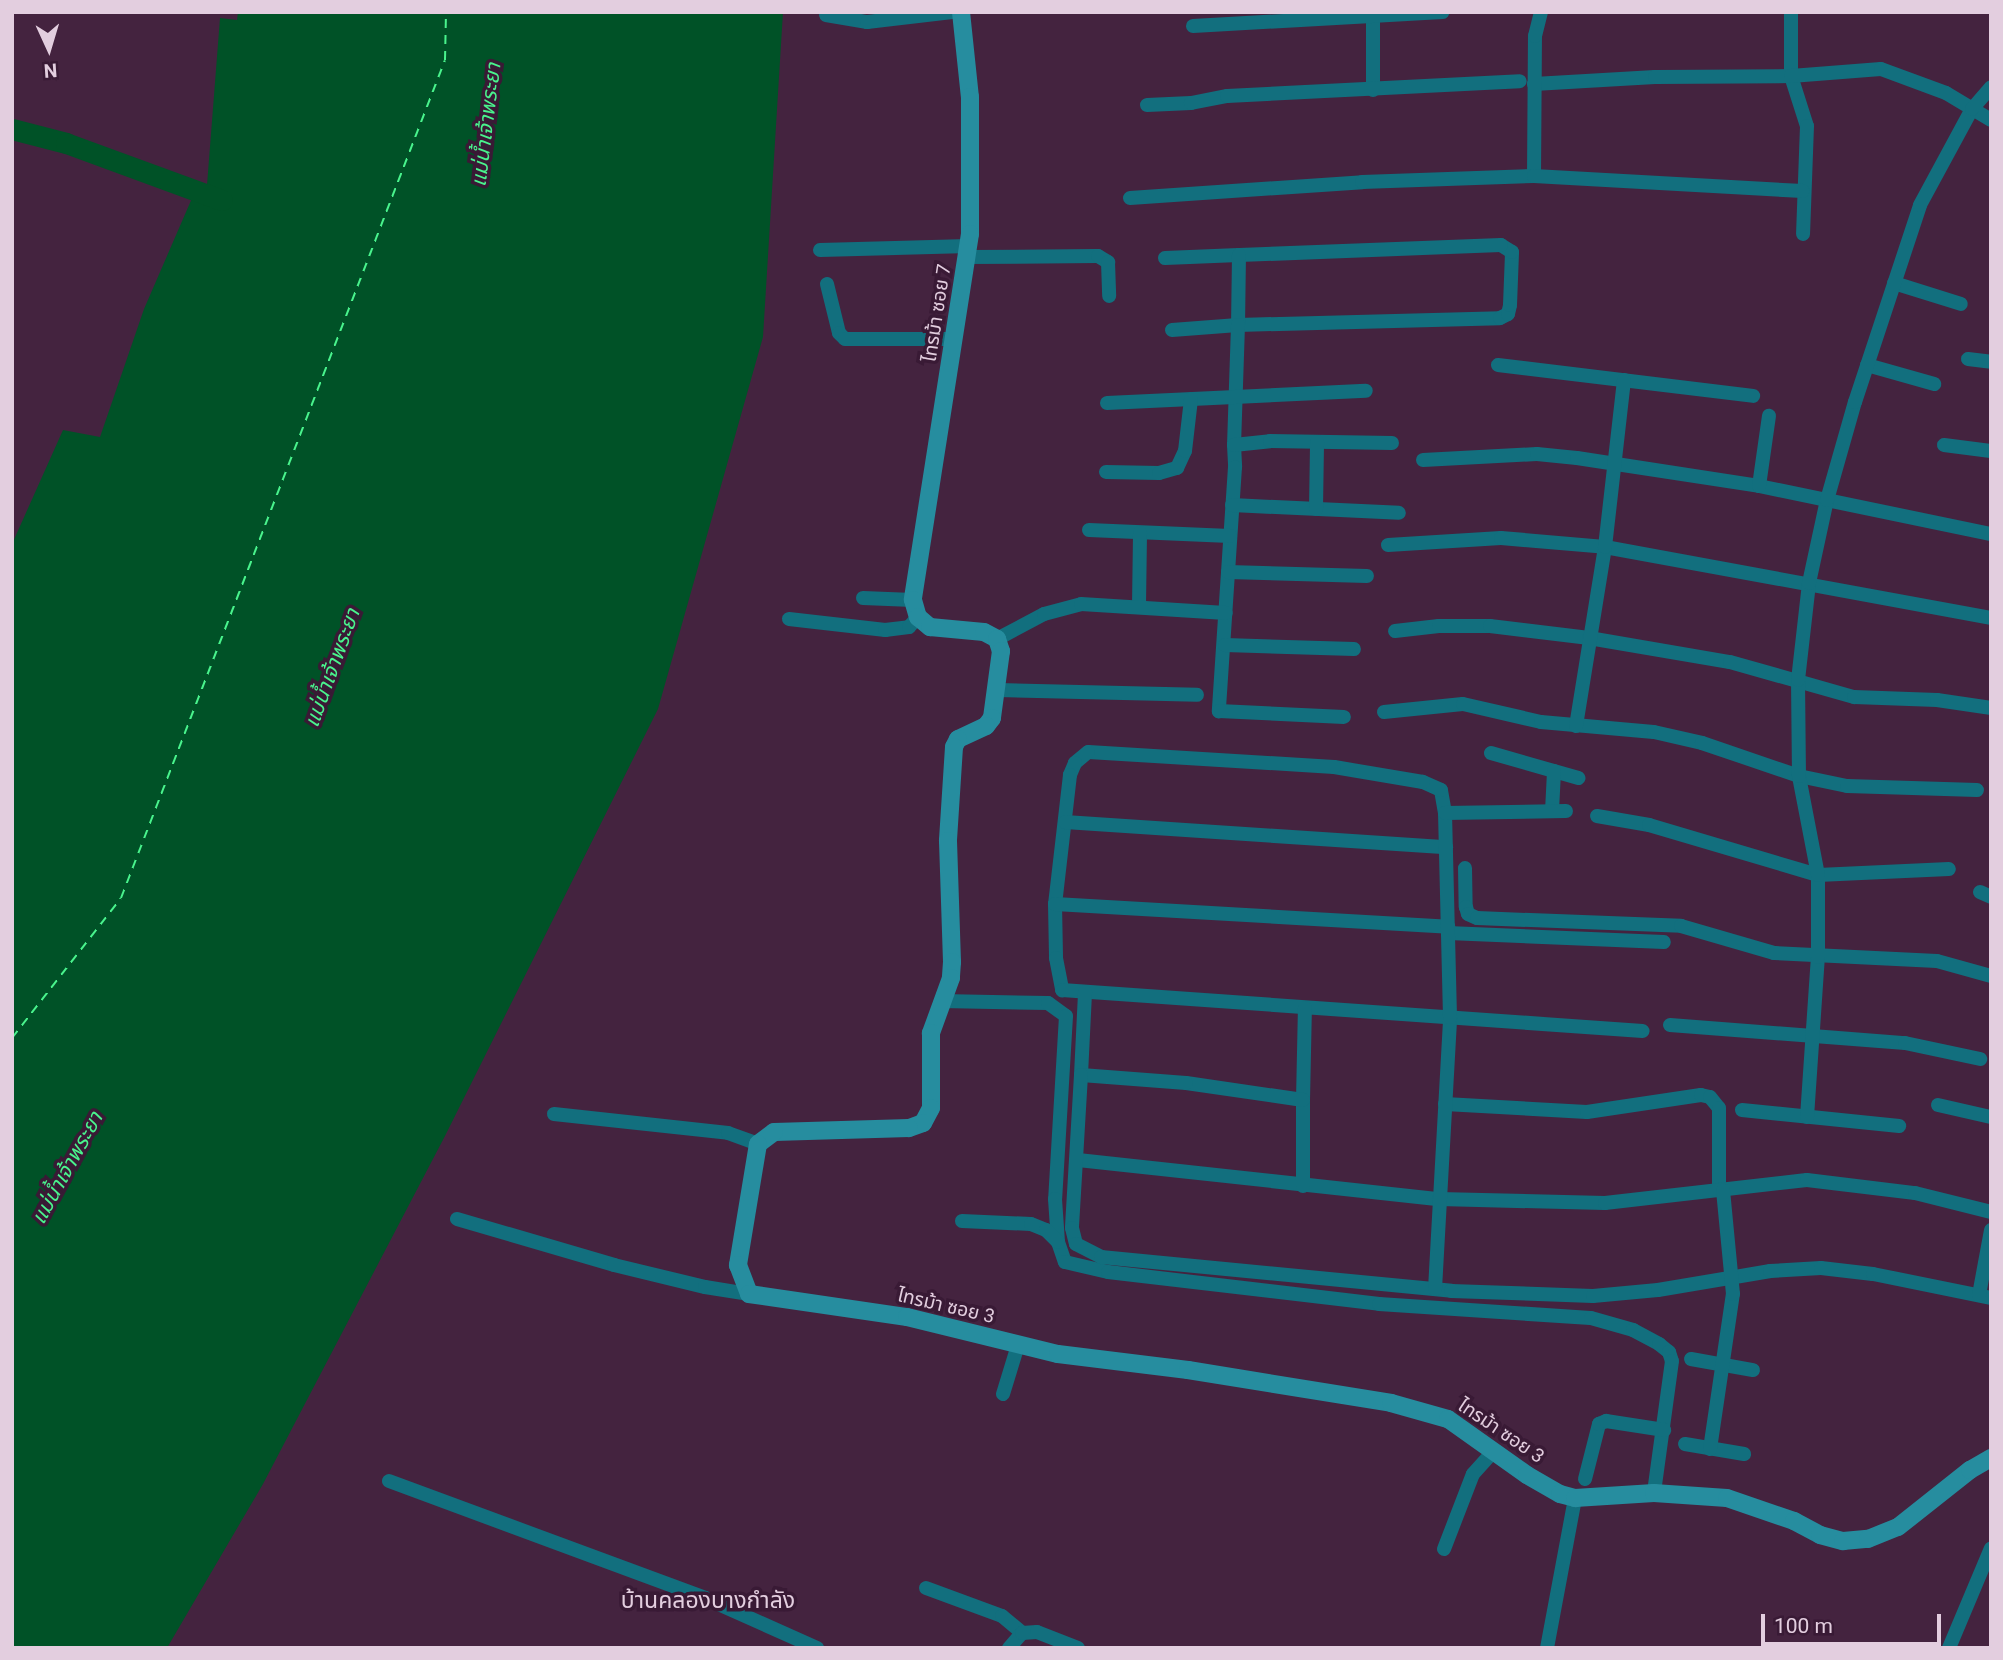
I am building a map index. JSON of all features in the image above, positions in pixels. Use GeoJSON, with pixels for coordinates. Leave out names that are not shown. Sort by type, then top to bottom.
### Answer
{"type":"FeatureCollection","features":[{"type":"Feature","properties":{"kind":"street"},"geometry":{"type":"LineString","coordinates":[[826,15],[867,22],[954,12]]}},
{"type":"Feature","properties":{"kind":"street","name":"ไทรม้า ซอย 7"},"geometry":{"type":"LineString","coordinates":[[915,609],[968,251],[972,182],[970,97],[961,12]]}},
{"type":"Feature","properties":{"kind":"street"},"geometry":{"type":"LineString","coordinates":[[1193,26],[1443,12]]}},
{"type":"Feature","properties":{"kind":"street"},"geometry":{"type":"LineString","coordinates":[[1534,176],[1527,83],[1541,12]]}},
{"type":"Feature","properties":{"kind":"street"},"geometry":{"type":"LineString","coordinates":[[1791,12],[1791,76],[1807,126],[1803,234]]}},
{"type":"Feature","properties":{"kind":"street"},"geometry":{"type":"LineString","coordinates":[[1373,14],[1373,90]]}},
{"type":"Feature","properties":{"kind":"street"},"geometry":{"type":"LineString","coordinates":[[1147,106],[1191,103],[1227,96],[1656,77],[1791,76],[1881,69],[1946,93],[1991,120]]}},
{"type":"Feature","properties":{"kind":"street"},"geometry":{"type":"LineString","coordinates":[[1807,1118],[1818,957],[1818,875],[1799,776],[1798,680],[1810,583],[1827,500],[1867,365],[1920,205],[1972,109],[1991,87]]}},
{"type":"Feature","properties":{"kind":"street"},"geometry":{"type":"LineString","coordinates":[[1130,198],[1362,182],[1534,176],[1803,191]]}},
{"type":"Feature","properties":{"kind":"street"},"geometry":{"type":"LineString","coordinates":[[1165,258],[1501,245],[1512,252],[1510,306],[1508,313],[1500,318],[1238,325],[1172,330]]}},
{"type":"Feature","properties":{"kind":"street"},"geometry":{"type":"LineString","coordinates":[[820,250],[1087,255],[1104,258],[1108,262],[1109,296]]}},
{"type":"Feature","properties":{"kind":"street"},"geometry":{"type":"LineString","coordinates":[[1239,255],[1232,505],[1219,711],[1344,717]]}},
{"type":"Feature","properties":{"kind":"street"},"geometry":{"type":"LineString","coordinates":[[1894,283],[1961,304]]}},
{"type":"Feature","properties":{"kind":"street"},"geometry":{"type":"LineString","coordinates":[[827,284],[839,333],[845,339],[954,339]]}},
{"type":"Feature","properties":{"kind":"street"},"geometry":{"type":"LineString","coordinates":[[1968,359],[1991,362]]}},
{"type":"Feature","properties":{"kind":"street"},"geometry":{"type":"LineString","coordinates":[[1497,365],[1753,396]]}},
{"type":"Feature","properties":{"kind":"street"},"geometry":{"type":"LineString","coordinates":[[1867,365],[1934,384]]}},
{"type":"Feature","properties":{"kind":"street"},"geometry":{"type":"LineString","coordinates":[[1576,726],[1605,547],[1624,380]]}},
{"type":"Feature","properties":{"kind":"street"},"geometry":{"type":"LineString","coordinates":[[1107,403],[1366,391]]}},
{"type":"Feature","properties":{"kind":"street"},"geometry":{"type":"LineString","coordinates":[[1106,472],[1159,472],[1177,468],[1185,451],[1191,399]]}},
{"type":"Feature","properties":{"kind":"street"},"geometry":{"type":"LineString","coordinates":[[1759,486],[1769,416]]}},
{"type":"Feature","properties":{"kind":"street"},"geometry":{"type":"LineString","coordinates":[[1234,445],[1270,441],[1392,443]]}},
{"type":"Feature","properties":{"kind":"street"},"geometry":{"type":"LineString","coordinates":[[1316,509],[1317,442]]}},
{"type":"Feature","properties":{"kind":"street"},"geometry":{"type":"LineString","coordinates":[[1944,445],[1991,451]]}},
{"type":"Feature","properties":{"kind":"street"},"geometry":{"type":"LineString","coordinates":[[1423,460],[1537,454],[1616,463],[1759,486],[1991,534]]}},
{"type":"Feature","properties":{"kind":"street"},"geometry":{"type":"LineString","coordinates":[[1232,505],[1399,513]]}},
{"type":"Feature","properties":{"kind":"street"},"geometry":{"type":"LineString","coordinates":[[1089,530],[1230,536]]}},
{"type":"Feature","properties":{"kind":"street"},"geometry":{"type":"LineString","coordinates":[[1139,606],[1140,533]]}},
{"type":"Feature","properties":{"kind":"street"},"geometry":{"type":"LineString","coordinates":[[1388,545],[1501,538],[1605,547],[1991,618]]}},
{"type":"Feature","properties":{"kind":"street"},"geometry":{"type":"LineString","coordinates":[[1228,572],[1367,576]]}},
{"type":"Feature","properties":{"kind":"street"},"geometry":{"type":"LineString","coordinates":[[457,1219],[614,1265],[705,1287],[749,1294],[738,1265],[758,1144],[774,1132],[867,1131],[909,1128],[923,1123],[931,1108],[930,1045],[941,1001],[951,978],[948,841],[954,747],[958,739],[986,726],[992,718],[998,690],[1001,651],[996,639],[984,632],[930,627],[915,609],[863,598]]}},
{"type":"Feature","properties":{"kind":"street"},"geometry":{"type":"LineString","coordinates":[[996,639],[1058,609],[1090,604],[1226,613]]}},
{"type":"Feature","properties":{"kind":"street"},"geometry":{"type":"LineString","coordinates":[[789,619],[885,630],[909,626],[915,609]]}},
{"type":"Feature","properties":{"kind":"street"},"geometry":{"type":"LineString","coordinates":[[1395,631],[1439,626],[1490,626],[1589,638],[1677,651],[1860,698],[1937,700],[1991,708]]}},
{"type":"Feature","properties":{"kind":"street"},"geometry":{"type":"LineString","coordinates":[[1225,645],[1354,649]]}},
{"type":"Feature","properties":{"kind":"street"},"geometry":{"type":"LineString","coordinates":[[998,690],[1197,695]]}},
{"type":"Feature","properties":{"kind":"street"},"geometry":{"type":"LineString","coordinates":[[1384,712],[1463,704],[1576,726],[1654,732],[1702,743],[1799,776],[1858,787],[1976,790]]}},
{"type":"Feature","properties":{"kind":"street"},"geometry":{"type":"LineString","coordinates":[[1435,1289],[1450,1017],[1445,813],[1441,790],[1437,786],[1411,779],[1334,767],[1088,752],[1075,763],[1070,775],[1055,904],[1056,958],[1062,990],[1306,1008],[1450,1017],[1643,1031]]}},
{"type":"Feature","properties":{"kind":"street"},"geometry":{"type":"LineString","coordinates":[[1490,753],[1578,778]]}},
{"type":"Feature","properties":{"kind":"street"},"geometry":{"type":"LineString","coordinates":[[1445,813],[1559,811],[1554,771]]}},
{"type":"Feature","properties":{"kind":"street"},"geometry":{"type":"LineString","coordinates":[[1597,816],[1649,825],[1818,875],[1949,869]]}},
{"type":"Feature","properties":{"kind":"street"},"geometry":{"type":"LineString","coordinates":[[1065,822],[1446,847]]}},
{"type":"Feature","properties":{"kind":"street"},"geometry":{"type":"LineString","coordinates":[[1465,868],[1466,906],[1468,914],[1477,918],[1681,926],[1774,953],[1937,961],[1991,976]]}},
{"type":"Feature","properties":{"kind":"street"},"geometry":{"type":"LineString","coordinates":[[1055,904],[1664,942]]}},
{"type":"Feature","properties":{"kind":"street"},"geometry":{"type":"LineString","coordinates":[[1085,992],[1078,1160],[1072,1228],[1076,1244],[1101,1257],[1435,1289],[1594,1296],[1658,1290],[1732,1276],[1821,1268],[1873,1274],[1985,1297],[1991,1230]]}},
{"type":"Feature","properties":{"kind":"street"},"geometry":{"type":"LineString","coordinates":[[941,1001],[1048,1003],[1066,1016],[1065,1069],[1055,1199],[1058,1242],[1065,1262],[1108,1272],[1379,1304],[1591,1318],[1633,1330],[1669,1352],[1672,1361],[1654,1493]]}},
{"type":"Feature","properties":{"kind":"street"},"geometry":{"type":"LineString","coordinates":[[1303,1186],[1306,1008]]}},
{"type":"Feature","properties":{"kind":"street"},"geometry":{"type":"LineString","coordinates":[[1670,1025],[1905,1043],[1980,1059]]}},
{"type":"Feature","properties":{"kind":"street"},"geometry":{"type":"LineString","coordinates":[[1081,1075],[1186,1083],[1303,1100]]}},
{"type":"Feature","properties":{"kind":"street"},"geometry":{"type":"LineString","coordinates":[[1446,1104],[1587,1112],[1701,1096],[1710,1097],[1719,1108],[1721,1190],[1733,1294],[1710,1449]]}},
{"type":"Feature","properties":{"kind":"street"},"geometry":{"type":"LineString","coordinates":[[1938,1105],[1991,1117]]}},
{"type":"Feature","properties":{"kind":"street"},"geometry":{"type":"LineString","coordinates":[[1742,1110],[1899,1126]]}},
{"type":"Feature","properties":{"kind":"street"},"geometry":{"type":"LineString","coordinates":[[554,1114],[728,1133],[758,1144]]}},
{"type":"Feature","properties":{"kind":"street"},"geometry":{"type":"LineString","coordinates":[[1078,1160],[1439,1199],[1605,1203],[1807,1180],[1915,1193],[1991,1212]]}},
{"type":"Feature","properties":{"kind":"street"},"geometry":{"type":"LineString","coordinates":[[962,1221],[1031,1224],[1046,1230],[1058,1242]]}},
{"type":"Feature","properties":{"kind":"street","name":"ไทรม้า ซอย 3"},"geometry":{"type":"LineString","coordinates":[[749,1294],[907,1317],[1058,1354],[1188,1370],[1391,1402],[1441,1416],[1527,1475],[1560,1494],[1575,1498],[1654,1493],[1727,1498],[1794,1521],[1820,1535],[1843,1541],[1868,1539],[1898,1527],[1969,1470],[1991,1458]]}},
{"type":"Feature","properties":{"kind":"street"},"geometry":{"type":"LineString","coordinates":[[1003,1394],[1018,1345]]}},
{"type":"Feature","properties":{"kind":"street"},"geometry":{"type":"LineString","coordinates":[[1691,1359],[1753,1370]]}},
{"type":"Feature","properties":{"kind":"street"},"geometry":{"type":"LineString","coordinates":[[1585,1479],[1599,1424],[1606,1420],[1664,1430]]}},
{"type":"Feature","properties":{"kind":"street"},"geometry":{"type":"LineString","coordinates":[[1685,1444],[1744,1454]]}},
{"type":"Feature","properties":{"kind":"street"},"geometry":{"type":"LineString","coordinates":[[1444,1549],[1473,1474],[1494,1451]]}},
{"type":"Feature","properties":{"kind":"street"},"geometry":{"type":"LineString","coordinates":[[389,1481],[705,1598],[817,1648]]}},
{"type":"Feature","properties":{"kind":"street"},"geometry":{"type":"LineString","coordinates":[[1547,1648],[1575,1498]]}},
{"type":"Feature","properties":{"kind":"street"},"geometry":{"type":"LineString","coordinates":[[1949,1648],[1991,1548]]}},
{"type":"Feature","properties":{"kind":"street"},"geometry":{"type":"LineString","coordinates":[[926,1588],[1002,1616],[1022,1633],[1037,1632],[1078,1648]]}},
{"type":"Feature","properties":{"kind":"street"},"geometry":{"type":"LineString","coordinates":[[1009,1648],[1022,1633]]}},
{"type":"Feature","properties":{"kind":"water","name":"แม่น้ำเจ้าพระยา"},"geometry":{"type":"Polygon","coordinates":[[[238,12],[783,12],[763,337],[658,709],[445,1136],[263,1484],[167,1648],[12,1648],[12,544],[63,430],[100,437],[144,309],[199,182],[207,185],[220,18],[237,20],[238,12]]]}},
{"type":"Feature","properties":{"kind":"waterway"},"geometry":{"type":"LineString","coordinates":[[12,129],[66,143],[222,200]]}},
{"type":"Feature","properties":{"kind":"ferry route"},"geometry":{"type":"LineString","coordinates":[[12,1038],[121,898],[445,60],[446,12]]}},
{"type":"Feature","properties":{"kind":"district","name":"บ้านคลองบางกำลัง"},"geometry":{"type":"Point","coordinates":[708,1601]}}]}
